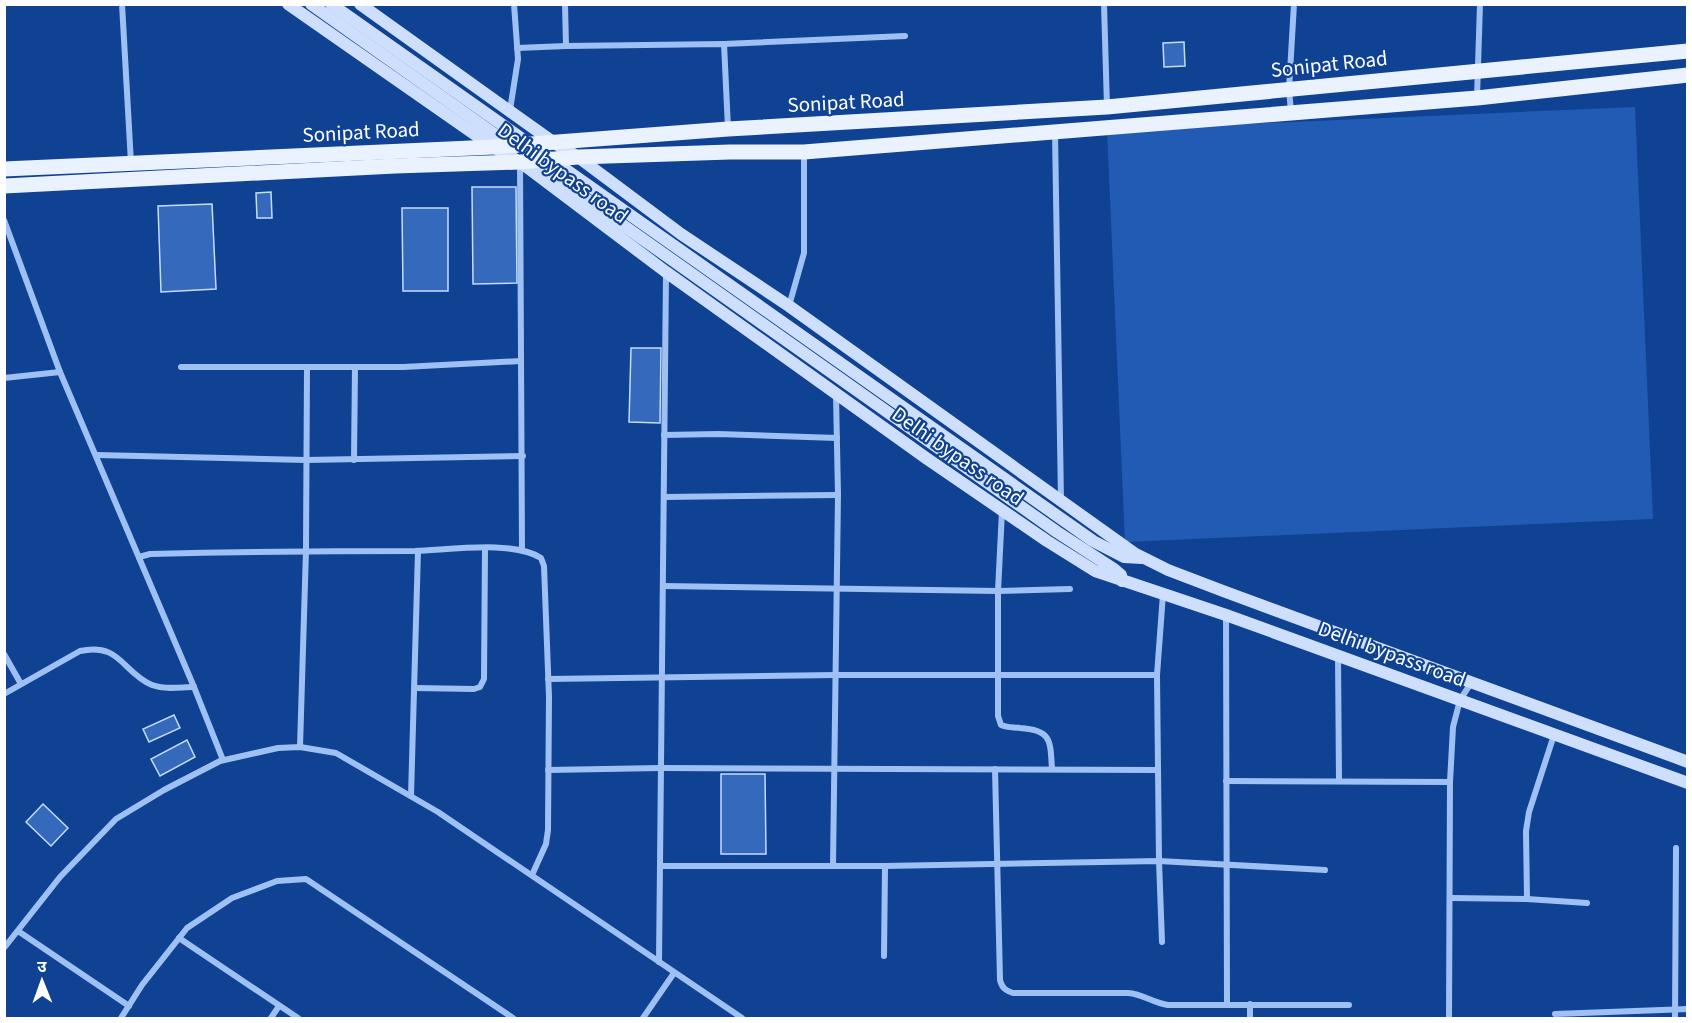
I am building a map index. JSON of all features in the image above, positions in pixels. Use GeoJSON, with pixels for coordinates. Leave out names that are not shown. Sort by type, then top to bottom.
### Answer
{"type":"FeatureCollection","features":[{"type":"Feature","properties":{"kind":"main road","name":"Delhi bypass road"},"geometry":{"type":"LineString","coordinates":[[288,4],[493,147],[520,162],[666,272],[1002,511],[1095,571],[1226,615],[1688,783]]}},
{"type":"Feature","properties":{"kind":"main road"},"geometry":{"type":"LineString","coordinates":[[311,4],[859,392],[1114,569],[1121,575],[1122,581]]}},
{"type":"Feature","properties":{"kind":"main road"},"geometry":{"type":"LineString","coordinates":[[331,4],[1093,541],[1124,557],[1144,558]]}},
{"type":"Feature","properties":{"kind":"main road","name":"Delhi bypass road"},"geometry":{"type":"LineString","coordinates":[[360,4],[681,234],[789,306],[1144,558],[1205,585],[1688,762]]}},
{"type":"Feature","properties":{"kind":"main road","name":"Sonipat Road"},"geometry":{"type":"LineString","coordinates":[[4,169],[493,147],[728,129],[1107,107],[1688,51]]}},
{"type":"Feature","properties":{"kind":"main road","name":"Sonipat Road"},"geometry":{"type":"LineString","coordinates":[[4,186],[578,158],[730,152],[804,152],[1477,98],[1688,75]]}},
{"type":"Feature","properties":{"kind":"main road"},"geometry":{"type":"LineString","coordinates":[[958,117],[958,138]]}},
{"type":"Feature","properties":{"kind":"street"},"geometry":{"type":"LineString","coordinates":[[122,4],[131,164]]}},
{"type":"Feature","properties":{"kind":"street"},"geometry":{"type":"LineString","coordinates":[[510,110],[517,68],[514,4]]}},
{"type":"Feature","properties":{"kind":"street"},"geometry":{"type":"LineString","coordinates":[[565,4],[566,46]]}},
{"type":"Feature","properties":{"kind":"street"},"geometry":{"type":"LineString","coordinates":[[1104,4],[1107,107]]}},
{"type":"Feature","properties":{"kind":"street"},"geometry":{"type":"LineString","coordinates":[[1291,114],[1289,89],[1294,4]]}},
{"type":"Feature","properties":{"kind":"street"},"geometry":{"type":"LineString","coordinates":[[1477,98],[1480,4]]}},
{"type":"Feature","properties":{"kind":"street"},"geometry":{"type":"LineString","coordinates":[[517,48],[724,44],[905,36]]}},
{"type":"Feature","properties":{"kind":"street"},"geometry":{"type":"LineString","coordinates":[[724,44],[728,129]]}},
{"type":"Feature","properties":{"kind":"street"},"geometry":{"type":"LineString","coordinates":[[1055,132],[1061,501]]}},
{"type":"Feature","properties":{"kind":"street"},"geometry":{"type":"LineString","coordinates":[[789,306],[804,254],[804,152]]}},
{"type":"Feature","properties":{"kind":"street"},"geometry":{"type":"LineString","coordinates":[[520,162],[522,549]]}},
{"type":"Feature","properties":{"kind":"street"},"geometry":{"type":"LineString","coordinates":[[4,220],[60,372],[223,760]]}},
{"type":"Feature","properties":{"kind":"street"},"geometry":{"type":"LineString","coordinates":[[659,962],[666,272]]}},
{"type":"Feature","properties":{"kind":"street"},"geometry":{"type":"LineString","coordinates":[[181,367],[355,367],[521,361]]}},
{"type":"Feature","properties":{"kind":"street"},"geometry":{"type":"LineString","coordinates":[[300,747],[306,550],[307,367]]}},
{"type":"Feature","properties":{"kind":"street"},"geometry":{"type":"LineString","coordinates":[[354,460],[355,367]]}},
{"type":"Feature","properties":{"kind":"street"},"geometry":{"type":"LineString","coordinates":[[4,378],[60,372]]}},
{"type":"Feature","properties":{"kind":"street"},"geometry":{"type":"LineString","coordinates":[[833,865],[838,495],[836,394]]}},
{"type":"Feature","properties":{"kind":"street"},"geometry":{"type":"LineString","coordinates":[[664,435],[718,434],[837,438]]}},
{"type":"Feature","properties":{"kind":"street"},"geometry":{"type":"LineString","coordinates":[[96,455],[306,460],[523,456]]}},
{"type":"Feature","properties":{"kind":"street"},"geometry":{"type":"LineString","coordinates":[[664,497],[838,495]]}},
{"type":"Feature","properties":{"kind":"street"},"geometry":{"type":"LineString","coordinates":[[1002,511],[998,591],[998,716],[1001,726],[1035,729],[1044,733],[1049,739],[1052,769]]}},
{"type":"Feature","properties":{"kind":"street"},"geometry":{"type":"LineString","coordinates":[[415,688],[474,689],[480,687],[484,679],[485,549]]}},
{"type":"Feature","properties":{"kind":"street"},"geometry":{"type":"LineString","coordinates":[[139,557],[150,554],[306,550],[522,549],[541,558],[544,566],[548,679],[546,844],[532,875]]}},
{"type":"Feature","properties":{"kind":"street"},"geometry":{"type":"LineString","coordinates":[[411,796],[418,550]]}},
{"type":"Feature","properties":{"kind":"street"},"geometry":{"type":"LineString","coordinates":[[663,586],[998,591],[1070,589]]}},
{"type":"Feature","properties":{"kind":"street"},"geometry":{"type":"LineString","coordinates":[[1162,942],[1158,861],[1157,675],[1163,594]]}},
{"type":"Feature","properties":{"kind":"street"},"geometry":{"type":"LineString","coordinates":[[1226,615],[1227,1004]]}},
{"type":"Feature","properties":{"kind":"street"},"geometry":{"type":"LineString","coordinates":[[4,694],[80,651],[101,648],[109,651],[154,686],[194,687]]}},
{"type":"Feature","properties":{"kind":"street"},"geometry":{"type":"LineString","coordinates":[[4,654],[21,684]]}},
{"type":"Feature","properties":{"kind":"street"},"geometry":{"type":"LineString","coordinates":[[1338,656],[1339,781]]}},
{"type":"Feature","properties":{"kind":"street"},"geometry":{"type":"LineString","coordinates":[[548,679],[835,675],[1157,675]]}},
{"type":"Feature","properties":{"kind":"street"},"geometry":{"type":"LineString","coordinates":[[1449,1018],[1450,782],[1453,727],[1460,699],[1471,683]]}},
{"type":"Feature","properties":{"kind":"street"},"geometry":{"type":"LineString","coordinates":[[1527,899],[1526,831],[1529,812],[1531,800],[1554,735]]}},
{"type":"Feature","properties":{"kind":"street"},"geometry":{"type":"LineString","coordinates":[[4,948],[60,877],[116,819],[164,790],[223,760],[278,748],[300,747],[336,753],[438,812],[742,1018]]}},
{"type":"Feature","properties":{"kind":"street"},"geometry":{"type":"LineString","coordinates":[[548,770],[661,768],[1158,770]]}},
{"type":"Feature","properties":{"kind":"street"},"geometry":{"type":"LineString","coordinates":[[996,769],[1000,980],[1001,986],[1006,991],[1013,993],[1140,994],[1160,1004],[1168,1005],[1349,1005]]}},
{"type":"Feature","properties":{"kind":"street"},"geometry":{"type":"LineString","coordinates":[[1226,781],[1450,782]]}},
{"type":"Feature","properties":{"kind":"street"},"geometry":{"type":"LineString","coordinates":[[1675,1018],[1676,848]]}},
{"type":"Feature","properties":{"kind":"street"},"geometry":{"type":"LineString","coordinates":[[660,866],[885,866],[1158,861],[1325,870]]}},
{"type":"Feature","properties":{"kind":"street"},"geometry":{"type":"LineString","coordinates":[[884,956],[885,866]]}},
{"type":"Feature","properties":{"kind":"street"},"geometry":{"type":"LineString","coordinates":[[121,1018],[142,985],[187,928],[232,898],[277,881],[306,879],[513,1018]]}},
{"type":"Feature","properties":{"kind":"street"},"geometry":{"type":"LineString","coordinates":[[1451,898],[1587,903]]}},
{"type":"Feature","properties":{"kind":"street"},"geometry":{"type":"LineString","coordinates":[[18,931],[129,1006]]}},
{"type":"Feature","properties":{"kind":"street"},"geometry":{"type":"LineString","coordinates":[[179,938],[298,1018]]}},
{"type":"Feature","properties":{"kind":"street"},"geometry":{"type":"LineString","coordinates":[[643,1018],[674,973]]}},
{"type":"Feature","properties":{"kind":"street"},"geometry":{"type":"LineString","coordinates":[[1250,1004],[1250,1018]]}},
{"type":"Feature","properties":{"kind":"street"},"geometry":{"type":"LineString","coordinates":[[271,1018],[279,1006]]}},
{"type":"Feature","properties":{"kind":"street"},"geometry":{"type":"LineString","coordinates":[[1555,1014],[1688,1009]]}},
{"type":"Feature","properties":{"kind":"shaded area"},"geometry":{"type":"Polygon","coordinates":[[[1635,107],[1653,519],[1125,542],[1107,130],[1635,107]]]}},
{"type":"Feature","properties":{"kind":"building"},"geometry":{"type":"Polygon","coordinates":[[[1184,42],[1185,66],[1164,67],[1163,43],[1184,42]]]}},
{"type":"Feature","properties":{"kind":"building"},"geometry":{"type":"Polygon","coordinates":[[[472,187],[516,187],[517,283],[473,284],[472,187]]]}},
{"type":"Feature","properties":{"kind":"building"},"geometry":{"type":"Polygon","coordinates":[[[271,192],[272,218],[257,218],[256,193],[271,192]]]}},
{"type":"Feature","properties":{"kind":"building"},"geometry":{"type":"Polygon","coordinates":[[[212,204],[216,289],[161,292],[158,206],[212,204]]]}},
{"type":"Feature","properties":{"kind":"building"},"geometry":{"type":"Polygon","coordinates":[[[402,208],[448,208],[448,291],[403,291],[402,208]]]}},
{"type":"Feature","properties":{"kind":"building"},"geometry":{"type":"Polygon","coordinates":[[[631,348],[661,348],[660,423],[629,422],[631,348]]]}},
{"type":"Feature","properties":{"kind":"building"},"geometry":{"type":"Polygon","coordinates":[[[174,715],[180,728],[149,742],[143,729],[174,715]]]}},
{"type":"Feature","properties":{"kind":"building"},"geometry":{"type":"Polygon","coordinates":[[[187,740],[195,757],[160,776],[151,759],[187,740]]]}},
{"type":"Feature","properties":{"kind":"building"},"geometry":{"type":"Polygon","coordinates":[[[721,774],[765,774],[766,854],[721,854],[721,774]]]}},
{"type":"Feature","properties":{"kind":"building"},"geometry":{"type":"Polygon","coordinates":[[[43,804],[68,828],[51,846],[26,822],[43,804]]]}}]}
